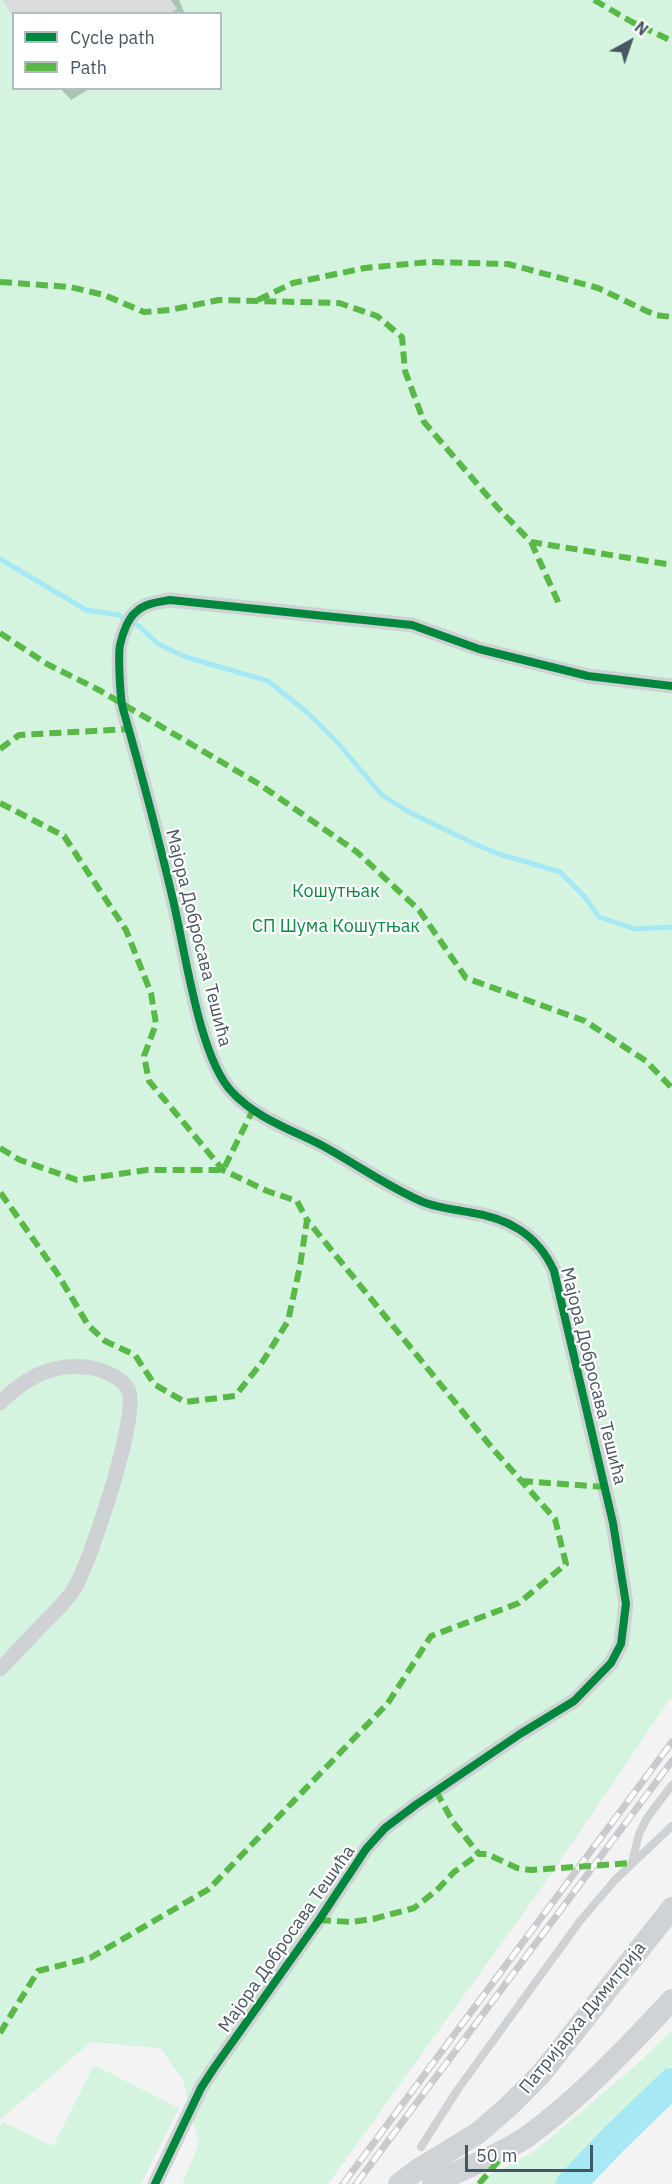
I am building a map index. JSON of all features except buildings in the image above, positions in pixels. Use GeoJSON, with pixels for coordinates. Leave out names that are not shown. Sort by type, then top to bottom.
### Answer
{"type":"FeatureCollection","features":[{"type":"Feature","properties":{"kind":"main road","name":"Патријарха Димитрија"},"geometry":{"type":"LineString","coordinates":[[399,2184],[478,2133],[517,2099],[541,2074],[672,1908]]}},
{"type":"Feature","properties":{"kind":"main road","name":"Патријарха Димитрија"},"geometry":{"type":"LineString","coordinates":[[434,2184],[481,2163],[528,2135],[633,2042],[672,2000]]}},
{"type":"Feature","properties":{"kind":"street","name":"Мајора Добросава Тешића"},"geometry":{"type":"LineString","coordinates":[[155,2184],[208,2078],[366,1849],[385,1828],[417,1804],[520,1734],[574,1701],[591,1686],[611,1664],[621,1644],[626,1604],[611,1514],[555,1271],[543,1250],[534,1239],[505,1221],[441,1208],[413,1198],[254,1110],[231,1091],[217,1070],[206,1042],[173,899],[122,705],[120,646],[132,618],[148,604],[170,600],[412,625],[478,649],[588,676],[672,686]]}},
{"type":"Feature","properties":{"kind":"street"},"geometry":{"type":"LineString","coordinates":[[0,1403],[37,1374],[70,1367],[85,1367],[102,1371],[116,1378],[128,1388],[130,1396],[130,1413],[111,1492],[100,1530],[85,1568],[74,1589],[60,1608],[0,1669]]}},
{"type":"Feature","properties":{"kind":"lane"},"geometry":{"type":"LineString","coordinates":[[632,1863],[639,1834],[647,1818],[672,1785]]}},
{"type":"Feature","properties":{"kind":"lane"},"geometry":{"type":"LineString","coordinates":[[422,2147],[456,2092],[580,1922],[632,1863],[672,1826]]}},
{"type":"Feature","properties":{"kind":"green space","name":"Кошутњак"},"geometry":{"type":"Polygon","coordinates":[[[0,0],[672,0],[672,1696],[548,1879],[328,2184],[182,2184],[199,2144],[183,2080],[160,2048],[91,2042],[0,2120],[0,0]]]}},
{"type":"Feature","properties":{"kind":"green space"},"geometry":{"type":"Polygon","coordinates":[[[672,2030],[672,2066],[556,2184],[473,2184],[535,2151],[643,2059],[672,2030]]]}},
{"type":"Feature","properties":{"kind":"green space"},"geometry":{"type":"Polygon","coordinates":[[[94,2065],[179,2108],[141,2184],[0,2184],[0,2126],[3,2122],[53,2146],[94,2065]]]}},
{"type":"Feature","properties":{"kind":"waterway"},"geometry":{"type":"LineString","coordinates":[[0,559],[86,610],[119,615],[140,627],[158,644],[186,657],[268,681],[308,713],[336,741],[382,795],[409,812],[477,845],[560,872],[585,897],[599,917],[635,929],[672,927]]}},
{"type":"Feature","properties":{"kind":"waterway"},"geometry":{"type":"LineString","coordinates":[[571,2184],[672,2083]]}},
{"type":"Feature","properties":{"kind":"railway"},"geometry":{"type":"LineString","coordinates":[[343,2184],[672,1742]]}},
{"type":"Feature","properties":{"kind":"railway"},"geometry":{"type":"LineString","coordinates":[[356,2184],[672,1761]]}},
{"type":"Feature","properties":{"kind":"marked path"},"geometry":{"type":"LineString","coordinates":[[594,0],[672,41]]}},
{"type":"Feature","properties":{"kind":"marked path"},"geometry":{"type":"LineString","coordinates":[[258,300],[293,283],[365,268],[429,262],[508,264],[598,288],[655,315],[672,317]]}},
{"type":"Feature","properties":{"kind":"marked path"},"geometry":{"type":"LineString","coordinates":[[0,282],[70,287],[104,295],[144,312],[170,310],[219,300],[339,303],[377,316],[402,337],[405,371],[424,422],[497,507],[531,542],[672,565]]}},
{"type":"Feature","properties":{"kind":"marked path"},"geometry":{"type":"LineString","coordinates":[[531,542],[560,606]]}},
{"type":"Feature","properties":{"kind":"marked path"},"geometry":{"type":"LineString","coordinates":[[0,633],[47,664],[99,690],[259,784],[357,852],[419,910],[466,978],[585,1021],[646,1061],[672,1088]]}},
{"type":"Feature","properties":{"kind":"marked path"},"geometry":{"type":"LineString","coordinates":[[0,749],[19,735],[129,729]]}},
{"type":"Feature","properties":{"kind":"marked path"},"geometry":{"type":"LineString","coordinates":[[0,803],[64,836],[126,930],[151,993],[156,1024],[144,1056],[149,1081],[223,1170],[267,1191],[297,1201],[307,1220],[288,1321],[263,1361],[235,1396],[185,1402],[154,1384],[135,1355],[105,1341],[88,1325],[57,1273],[0,1192]]}},
{"type":"Feature","properties":{"kind":"marked path"},"geometry":{"type":"LineString","coordinates":[[0,1148],[20,1160],[77,1180],[147,1170],[223,1170],[253,1110]]}},
{"type":"Feature","properties":{"kind":"marked path"},"geometry":{"type":"LineString","coordinates":[[0,2033],[38,1971],[90,1958],[209,1889],[388,1703],[431,1636],[519,1603],[566,1564],[555,1519],[493,1449],[307,1220]]}},
{"type":"Feature","properties":{"kind":"marked path"},"geometry":{"type":"LineString","coordinates":[[521,1481],[605,1487]]}},
{"type":"Feature","properties":{"kind":"marked path"},"geometry":{"type":"LineString","coordinates":[[436,1791],[453,1822],[479,1854],[487,1854],[517,1868],[531,1870],[632,1863]]}},
{"type":"Feature","properties":{"kind":"marked path"},"geometry":{"type":"LineString","coordinates":[[319,1920],[351,1922],[373,1919],[414,1908],[437,1890],[454,1872],[479,1854]]}},
{"type":"Feature","properties":{"kind":"marked path"},"geometry":{"type":"LineString","coordinates":[[479,2184],[500,2159]]}},
{"type":"Feature","properties":{"kind":"cycle path"},"geometry":{"type":"LineString","coordinates":[[155,2184],[201,2088],[366,1849],[385,1828],[417,1804],[520,1734],[574,1701],[611,1663],[621,1644],[626,1604],[613,1523],[554,1271],[539,1247],[530,1237],[496,1218],[429,1204],[410,1196],[323,1146],[252,1109],[232,1092],[220,1076],[202,1029],[167,876],[123,709],[119,658],[124,632],[130,618],[140,609],[152,603],[170,600],[412,625],[479,649],[588,676],[672,686]]}},
{"type":"Feature","properties":{"kind":"park label","name":"СП Шума Кошутњак"},"geometry":{"type":"Point","coordinates":[336,927]}}]}
